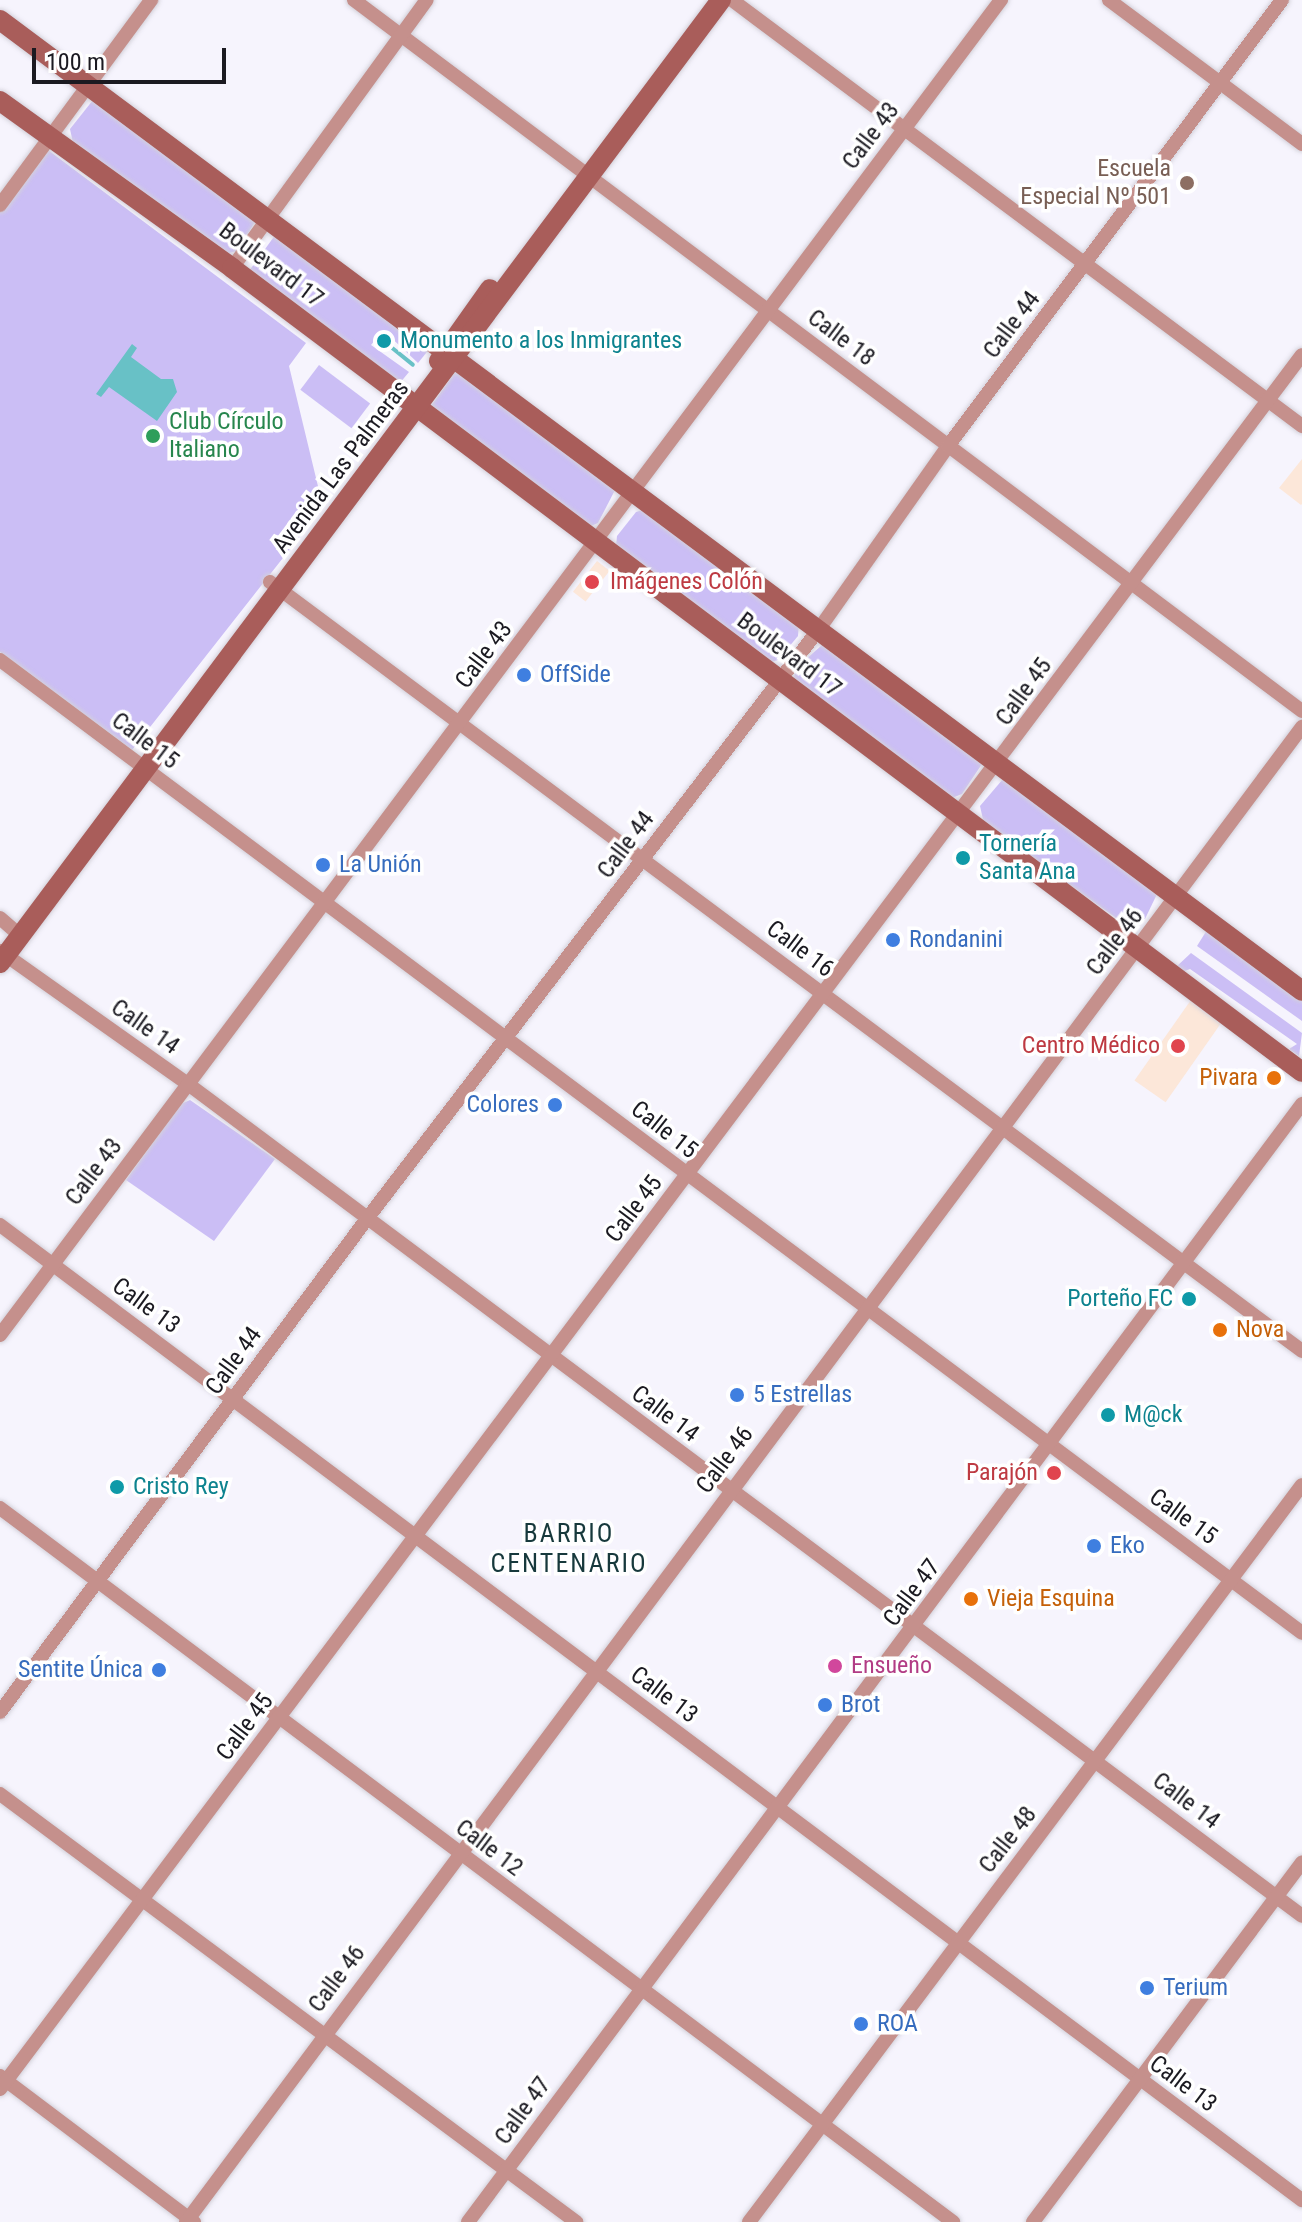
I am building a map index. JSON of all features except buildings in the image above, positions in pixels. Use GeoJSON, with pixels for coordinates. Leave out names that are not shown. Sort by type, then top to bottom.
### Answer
{"type":"FeatureCollection","features":[{"type":"Feature","properties":{"kind":"main road","name":"Avenida Las Palmeras"},"geometry":{"type":"LineString","coordinates":[[2,954],[11,928],[141,766],[452,354],[705,0]]}},
{"type":"Feature","properties":{"kind":"main road","name":"Avenida Las Palmeras"},"geometry":{"type":"LineString","coordinates":[[583,173],[721,0]]}},
{"type":"Feature","properties":{"kind":"main road","name":"Boulevard 17"},"geometry":{"type":"LineString","coordinates":[[0,20],[638,491],[1302,991]]}},
{"type":"Feature","properties":{"kind":"main road","name":"Boulevard 17"},"geometry":{"type":"LineString","coordinates":[[0,101],[232,268],[1302,1072]]}},
{"type":"Feature","properties":{"kind":"street"},"geometry":{"type":"LineString","coordinates":[[0,205],[151,0]]}},
{"type":"Feature","properties":{"kind":"street","name":"Calle 18"},"geometry":{"type":"LineString","coordinates":[[354,0],[1302,711]]}},
{"type":"Feature","properties":{"kind":"street"},"geometry":{"type":"LineString","coordinates":[[232,268],[427,0]]}},
{"type":"Feature","properties":{"kind":"street"},"geometry":{"type":"LineString","coordinates":[[732,0],[1302,426]]}},
{"type":"Feature","properties":{"kind":"street","name":"Calle 43"},"geometry":{"type":"LineString","coordinates":[[0,1335],[460,722],[638,491],[767,311],[1001,0]]}},
{"type":"Feature","properties":{"kind":"street"},"geometry":{"type":"LineString","coordinates":[[1109,0],[1302,144]]}},
{"type":"Feature","properties":{"kind":"street","name":"Calle 44"},"geometry":{"type":"LineString","coordinates":[[0,1712],[100,1582],[366,1220],[819,629],[948,446],[1282,0]]}},
{"type":"Feature","properties":{"kind":"street","name":"Calle 45"},"geometry":{"type":"LineString","coordinates":[[2,2082],[1000,762],[1302,355]]}},
{"type":"Feature","properties":{"kind":"street","name":"Calle 16"},"geometry":{"type":"LineString","coordinates":[[275,586],[1302,1351]]}},
{"type":"Feature","properties":{"kind":"street","name":"Calle 15"},"geometry":{"type":"LineString","coordinates":[[0,660],[323,905],[508,1038],[687,1176],[1302,1633]]}},
{"type":"Feature","properties":{"kind":"street","name":"Calle 46"},"geometry":{"type":"LineString","coordinates":[[190,2221],[324,2034],[1302,727]]}},
{"type":"Feature","properties":{"kind":"street","name":"Calle 14"},"geometry":{"type":"LineString","coordinates":[[2,954],[188,1084],[366,1220],[1302,1916]]}},
{"type":"Feature","properties":{"kind":"street","name":"Calle 47"},"geometry":{"type":"LineString","coordinates":[[468,2222],[1302,1104]]}},
{"type":"Feature","properties":{"kind":"street","name":"Calle 13"},"geometry":{"type":"LineString","coordinates":[[0,1225],[959,1940],[1302,2200]]}},
{"type":"Feature","properties":{"kind":"street","name":"Calle 48"},"geometry":{"type":"LineString","coordinates":[[749,2222],[1302,1485]]}},
{"type":"Feature","properties":{"kind":"street","name":"Calle 12"},"geometry":{"type":"LineString","coordinates":[[0,1508],[953,2222]]}},
{"type":"Feature","properties":{"kind":"street"},"geometry":{"type":"LineString","coordinates":[[0,1794],[576,2222]]}},
{"type":"Feature","properties":{"kind":"street"},"geometry":{"type":"LineString","coordinates":[[1033,2222],[1302,1863]]}},
{"type":"Feature","properties":{"kind":"street"},"geometry":{"type":"LineString","coordinates":[[2,2082],[190,2221]]}},
{"type":"Feature","properties":{"kind":"shaded area"},"geometry":{"type":"Polygon","coordinates":[[[93,100],[255,222],[237,251],[225,254],[73,143],[70,129],[93,100]]]}},
{"type":"Feature","properties":{"kind":"shaded area","name":"Club Círculo Italiano"},"geometry":{"type":"Polygon","coordinates":[[[44,147],[306,343],[289,366],[323,507],[132,750],[0,652],[0,207],[44,147]]]}},
{"type":"Feature","properties":{"kind":"shaded area"},"geometry":{"type":"Polygon","coordinates":[[[276,234],[431,347],[418,363],[383,330],[371,345],[409,372],[399,384],[249,271],[276,234]]]}},
{"type":"Feature","properties":{"kind":"shaded area"},"geometry":{"type":"Polygon","coordinates":[[[319,365],[370,404],[351,428],[300,390],[319,365]]]}},
{"type":"Feature","properties":{"kind":"shaded area"},"geometry":{"type":"Polygon","coordinates":[[[456,371],[615,490],[598,523],[591,526],[431,406],[456,371]]]}},
{"type":"Feature","properties":{"kind":"shaded area"},"geometry":{"type":"Polygon","coordinates":[[[1302,459],[1302,504],[1301,505],[1279,488],[1302,459]]]}},
{"type":"Feature","properties":{"kind":"shaded area"},"geometry":{"type":"Polygon","coordinates":[[[646,509],[799,624],[798,636],[778,660],[771,662],[616,546],[617,536],[636,512],[646,509]]]}},
{"type":"Feature","properties":{"kind":"shaded area","name":"Imágenes Colón"},"geometry":{"type":"Polygon","coordinates":[[[597,561],[610,571],[586,602],[573,592],[597,561]]]}},
{"type":"Feature","properties":{"kind":"shaded area"},"geometry":{"type":"Polygon","coordinates":[[[822,645],[829,646],[982,764],[962,794],[952,798],[793,682],[796,668],[822,645]]]}},
{"type":"Feature","properties":{"kind":"shaded area"},"geometry":{"type":"Polygon","coordinates":[[[1003,779],[1157,894],[1145,919],[1119,920],[984,824],[980,806],[1003,779]]]}},
{"type":"Feature","properties":{"kind":"shaded area"},"geometry":{"type":"Polygon","coordinates":[[[1207,930],[1302,1001],[1302,1021],[1197,946],[1207,930]]]}},
{"type":"Feature","properties":{"kind":"shaded area"},"geometry":{"type":"Polygon","coordinates":[[[1191,953],[1302,1033],[1299,1056],[1289,1049],[1297,1044],[1190,969],[1182,972],[1176,967],[1191,953]]]}},
{"type":"Feature","properties":{"kind":"shaded area","name":"Centro Médico"},"geometry":{"type":"Polygon","coordinates":[[[1193,997],[1224,1019],[1166,1102],[1134,1081],[1193,997]]]}},
{"type":"Feature","properties":{"kind":"shaded area"},"geometry":{"type":"Polygon","coordinates":[[[190,1100],[275,1159],[214,1241],[126,1180],[181,1104],[190,1100]]]}},
{"type":"Feature","properties":{"kind":"water"},"geometry":{"type":"Polygon","coordinates":[[[132,344],[137,348],[131,357],[161,379],[173,379],[177,392],[157,421],[109,387],[101,397],[96,394],[132,344]]]}},
{"type":"Feature","properties":{"kind":"waterway"},"geometry":{"type":"LineString","coordinates":[[391,347],[413,365]]}},
{"type":"Feature","properties":{"kind":"place","name":"Escuela Especial Nº 501"},"geometry":{"type":"Point","coordinates":[1187,183]}},
{"type":"Feature","properties":{"kind":"place","name":"Monumento a los Inmigrantes"},"geometry":{"type":"Point","coordinates":[384,341]}},
{"type":"Feature","properties":{"kind":"place","name":"Club Círculo Italiano"},"geometry":{"type":"Point","coordinates":[153,436]}},
{"type":"Feature","properties":{"kind":"place","name":"Imágenes Colón"},"geometry":{"type":"Point","coordinates":[592,582]}},
{"type":"Feature","properties":{"kind":"place","name":"OffSide"},"geometry":{"type":"Point","coordinates":[524,675]}},
{"type":"Feature","properties":{"kind":"place","name":"Tornería Santa Ana"},"geometry":{"type":"Point","coordinates":[963,858]}},
{"type":"Feature","properties":{"kind":"place","name":"La Unión"},"geometry":{"type":"Point","coordinates":[323,865]}},
{"type":"Feature","properties":{"kind":"place","name":"Rondanini"},"geometry":{"type":"Point","coordinates":[893,940]}},
{"type":"Feature","properties":{"kind":"place","name":"Centro Médico"},"geometry":{"type":"Point","coordinates":[1178,1046]}},
{"type":"Feature","properties":{"kind":"place","name":"Pivara"},"geometry":{"type":"Point","coordinates":[1274,1078]}},
{"type":"Feature","properties":{"kind":"place","name":"Colores"},"geometry":{"type":"Point","coordinates":[555,1105]}},
{"type":"Feature","properties":{"kind":"place","name":"Porteño FC"},"geometry":{"type":"Point","coordinates":[1189,1299]}},
{"type":"Feature","properties":{"kind":"place","name":"Nova"},"geometry":{"type":"Point","coordinates":[1220,1330]}},
{"type":"Feature","properties":{"kind":"place","name":"5 Estrellas"},"geometry":{"type":"Point","coordinates":[737,1395]}},
{"type":"Feature","properties":{"kind":"place","name":"M@ck"},"geometry":{"type":"Point","coordinates":[1108,1415]}},
{"type":"Feature","properties":{"kind":"place","name":"Parajón"},"geometry":{"type":"Point","coordinates":[1054,1473]}},
{"type":"Feature","properties":{"kind":"place","name":"Cristo Rey"},"geometry":{"type":"Point","coordinates":[117,1487]}},
{"type":"Feature","properties":{"kind":"place","name":"Eko"},"geometry":{"type":"Point","coordinates":[1094,1546]}},
{"type":"Feature","properties":{"kind":"place","name":"Vieja Esquina"},"geometry":{"type":"Point","coordinates":[971,1599]}},
{"type":"Feature","properties":{"kind":"place","name":"Ensueño"},"geometry":{"type":"Point","coordinates":[835,1666]}},
{"type":"Feature","properties":{"kind":"place","name":"Sentite Única"},"geometry":{"type":"Point","coordinates":[159,1670]}},
{"type":"Feature","properties":{"kind":"place","name":"Brot"},"geometry":{"type":"Point","coordinates":[825,1705]}},
{"type":"Feature","properties":{"kind":"place","name":"Terium"},"geometry":{"type":"Point","coordinates":[1147,1988]}},
{"type":"Feature","properties":{"kind":"place","name":"ROA"},"geometry":{"type":"Point","coordinates":[861,2024]}},
{"type":"Feature","properties":{"kind":"district","name":"BARRIO CENTENARIO"},"geometry":{"type":"Point","coordinates":[569,1549]}}]}
